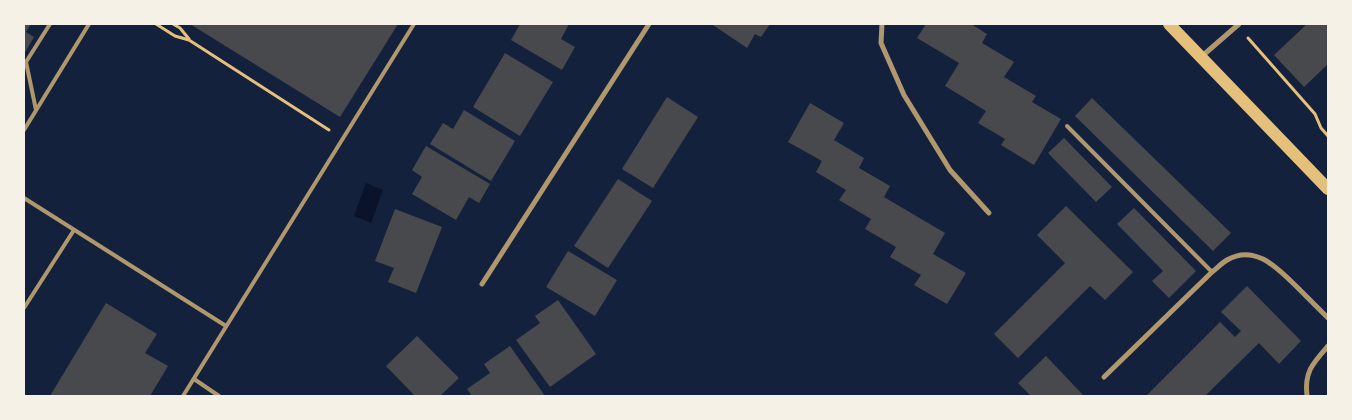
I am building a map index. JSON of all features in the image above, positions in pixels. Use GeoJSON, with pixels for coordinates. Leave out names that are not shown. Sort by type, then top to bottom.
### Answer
{"type":"FeatureCollection","features":[{"type":"Feature","properties":{"kind":"main road"},"geometry":{"type":"LineString","coordinates":[[1170,24],[1328,189]]}},
{"type":"Feature","properties":{"kind":"street"},"geometry":{"type":"LineString","coordinates":[[482,284],[649,24]]}},
{"type":"Feature","properties":{"kind":"street"},"geometry":{"type":"LineString","coordinates":[[882,24],[881,43],[904,95],[950,170],[989,213]]}},
{"type":"Feature","properties":{"kind":"street"},"geometry":{"type":"LineString","coordinates":[[1201,57],[1238,25]]}},
{"type":"Feature","properties":{"kind":"street"},"geometry":{"type":"LineString","coordinates":[[1104,377],[1212,272],[1228,259],[1243,255],[1254,255],[1275,266],[1328,318]]}},
{"type":"Feature","properties":{"kind":"street"},"geometry":{"type":"LineString","coordinates":[[1307,396],[1308,373],[1314,361],[1328,346]]}},
{"type":"Feature","properties":{"kind":"lane"},"geometry":{"type":"LineString","coordinates":[[36,110],[26,62],[50,24]]}},
{"type":"Feature","properties":{"kind":"lane"},"geometry":{"type":"LineString","coordinates":[[24,130],[89,24]]}},
{"type":"Feature","properties":{"kind":"lane"},"geometry":{"type":"LineString","coordinates":[[183,396],[414,24]]}},
{"type":"Feature","properties":{"kind":"lane"},"geometry":{"type":"LineString","coordinates":[[1067,126],[1212,272]]}},
{"type":"Feature","properties":{"kind":"lane"},"geometry":{"type":"LineString","coordinates":[[24,198],[226,326]]}},
{"type":"Feature","properties":{"kind":"lane"},"geometry":{"type":"LineString","coordinates":[[24,308],[74,230]]}},
{"type":"Feature","properties":{"kind":"lane"},"geometry":{"type":"LineString","coordinates":[[194,379],[219,396]]}},
{"type":"Feature","properties":{"kind":"path"},"geometry":{"type":"LineString","coordinates":[[156,24],[175,36],[189,40],[342,139]]}},
{"type":"Feature","properties":{"kind":"path"},"geometry":{"type":"LineString","coordinates":[[173,24],[180,28],[189,40]]}},
{"type":"Feature","properties":{"kind":"path"},"geometry":{"type":"LineString","coordinates":[[1238,25],[1315,114],[1321,128],[1328,136]]}},
{"type":"Feature","properties":{"kind":"water"},"geometry":{"type":"Polygon","coordinates":[[[366,183],[383,190],[371,223],[354,216],[366,183]]]}},
{"type":"Feature","properties":{"kind":"building"},"geometry":{"type":"Polygon","coordinates":[[[24,24],[31,24],[26,32],[34,37],[24,54],[24,24]]]}},
{"type":"Feature","properties":{"kind":"building"},"geometry":{"type":"Polygon","coordinates":[[[190,24],[398,24],[340,117],[190,24]]]}},
{"type":"Feature","properties":{"kind":"building"},"geometry":{"type":"Polygon","coordinates":[[[520,24],[569,24],[561,39],[575,47],[562,70],[511,40],[520,24]]]}},
{"type":"Feature","properties":{"kind":"building"},"geometry":{"type":"Polygon","coordinates":[[[714,24],[770,24],[761,37],[755,34],[747,48],[714,24]]]}},
{"type":"Feature","properties":{"kind":"building"},"geometry":{"type":"Polygon","coordinates":[[[926,24],[971,24],[987,34],[982,43],[1014,62],[1004,77],[1036,96],[1032,102],[1061,119],[1034,165],[1001,145],[1005,139],[978,123],[986,111],[945,86],[959,63],[917,38],[926,24]]]}},
{"type":"Feature","properties":{"kind":"building"},"geometry":{"type":"Polygon","coordinates":[[[1307,24],[1328,24],[1328,64],[1304,87],[1274,55],[1307,24]]]}},
{"type":"Feature","properties":{"kind":"building"},"geometry":{"type":"Polygon","coordinates":[[[505,53],[553,82],[520,136],[473,107],[505,53]]]}},
{"type":"Feature","properties":{"kind":"building"},"geometry":{"type":"Polygon","coordinates":[[[667,97],[698,117],[653,188],[622,169],[667,97]]]}},
{"type":"Feature","properties":{"kind":"building"},"geometry":{"type":"Polygon","coordinates":[[[1092,98],[1231,233],[1213,251],[1075,116],[1092,98]]]}},
{"type":"Feature","properties":{"kind":"building"},"geometry":{"type":"Polygon","coordinates":[[[810,103],[844,123],[834,140],[864,158],[859,168],[890,186],[884,197],[945,233],[933,254],[966,273],[947,304],[914,285],[921,275],[890,257],[896,247],[865,229],[871,219],[839,200],[846,190],[816,172],[822,161],[788,142],[810,103]]]}},
{"type":"Feature","properties":{"kind":"building"},"geometry":{"type":"Polygon","coordinates":[[[464,110],[515,141],[491,181],[430,144],[443,123],[453,129],[464,110]]]}},
{"type":"Feature","properties":{"kind":"building"},"geometry":{"type":"Polygon","coordinates":[[[1064,138],[1112,187],[1096,202],[1048,153],[1064,138]]]}},
{"type":"Feature","properties":{"kind":"building"},"geometry":{"type":"Polygon","coordinates":[[[426,146],[490,184],[479,203],[469,197],[456,220],[412,194],[422,177],[412,170],[426,146]]]}},
{"type":"Feature","properties":{"kind":"building"},"geometry":{"type":"Polygon","coordinates":[[[618,179],[652,201],[608,268],[574,246],[618,179]]]}},
{"type":"Feature","properties":{"kind":"building"},"geometry":{"type":"Polygon","coordinates":[[[1066,206],[1133,272],[1105,300],[1090,286],[1018,358],[994,334],[1065,263],[1037,235],[1066,206]]]}},
{"type":"Feature","properties":{"kind":"building"},"geometry":{"type":"Polygon","coordinates":[[[1134,208],[1196,271],[1169,298],[1152,281],[1163,271],[1117,224],[1134,208]]]}},
{"type":"Feature","properties":{"kind":"building"},"geometry":{"type":"Polygon","coordinates":[[[395,209],[442,227],[416,293],[388,282],[394,268],[375,261],[395,209]]]}},
{"type":"Feature","properties":{"kind":"building"},"geometry":{"type":"Polygon","coordinates":[[[568,251],[617,280],[595,316],[546,287],[568,251]]]}},
{"type":"Feature","properties":{"kind":"building"},"geometry":{"type":"Polygon","coordinates":[[[1247,286],[1301,341],[1279,364],[1259,343],[1205,396],[1146,396],[1220,322],[1235,337],[1241,331],[1221,312],[1247,286]]]}},
{"type":"Feature","properties":{"kind":"building"},"geometry":{"type":"Polygon","coordinates":[[[558,300],[596,354],[550,387],[516,340],[540,323],[535,316],[558,300]]]}},
{"type":"Feature","properties":{"kind":"building"},"geometry":{"type":"Polygon","coordinates":[[[106,303],[157,334],[145,353],[168,366],[150,396],[50,396],[106,303]]]}},
{"type":"Feature","properties":{"kind":"building"},"geometry":{"type":"Polygon","coordinates":[[[417,336],[459,378],[440,396],[415,396],[386,366],[417,336]]]}},
{"type":"Feature","properties":{"kind":"building"},"geometry":{"type":"Polygon","coordinates":[[[510,346],[545,396],[472,396],[467,389],[490,373],[484,364],[510,346]]]}},
{"type":"Feature","properties":{"kind":"building"},"geometry":{"type":"Polygon","coordinates":[[[1046,356],[1084,396],[1031,396],[1018,383],[1046,356]]]}}]}
